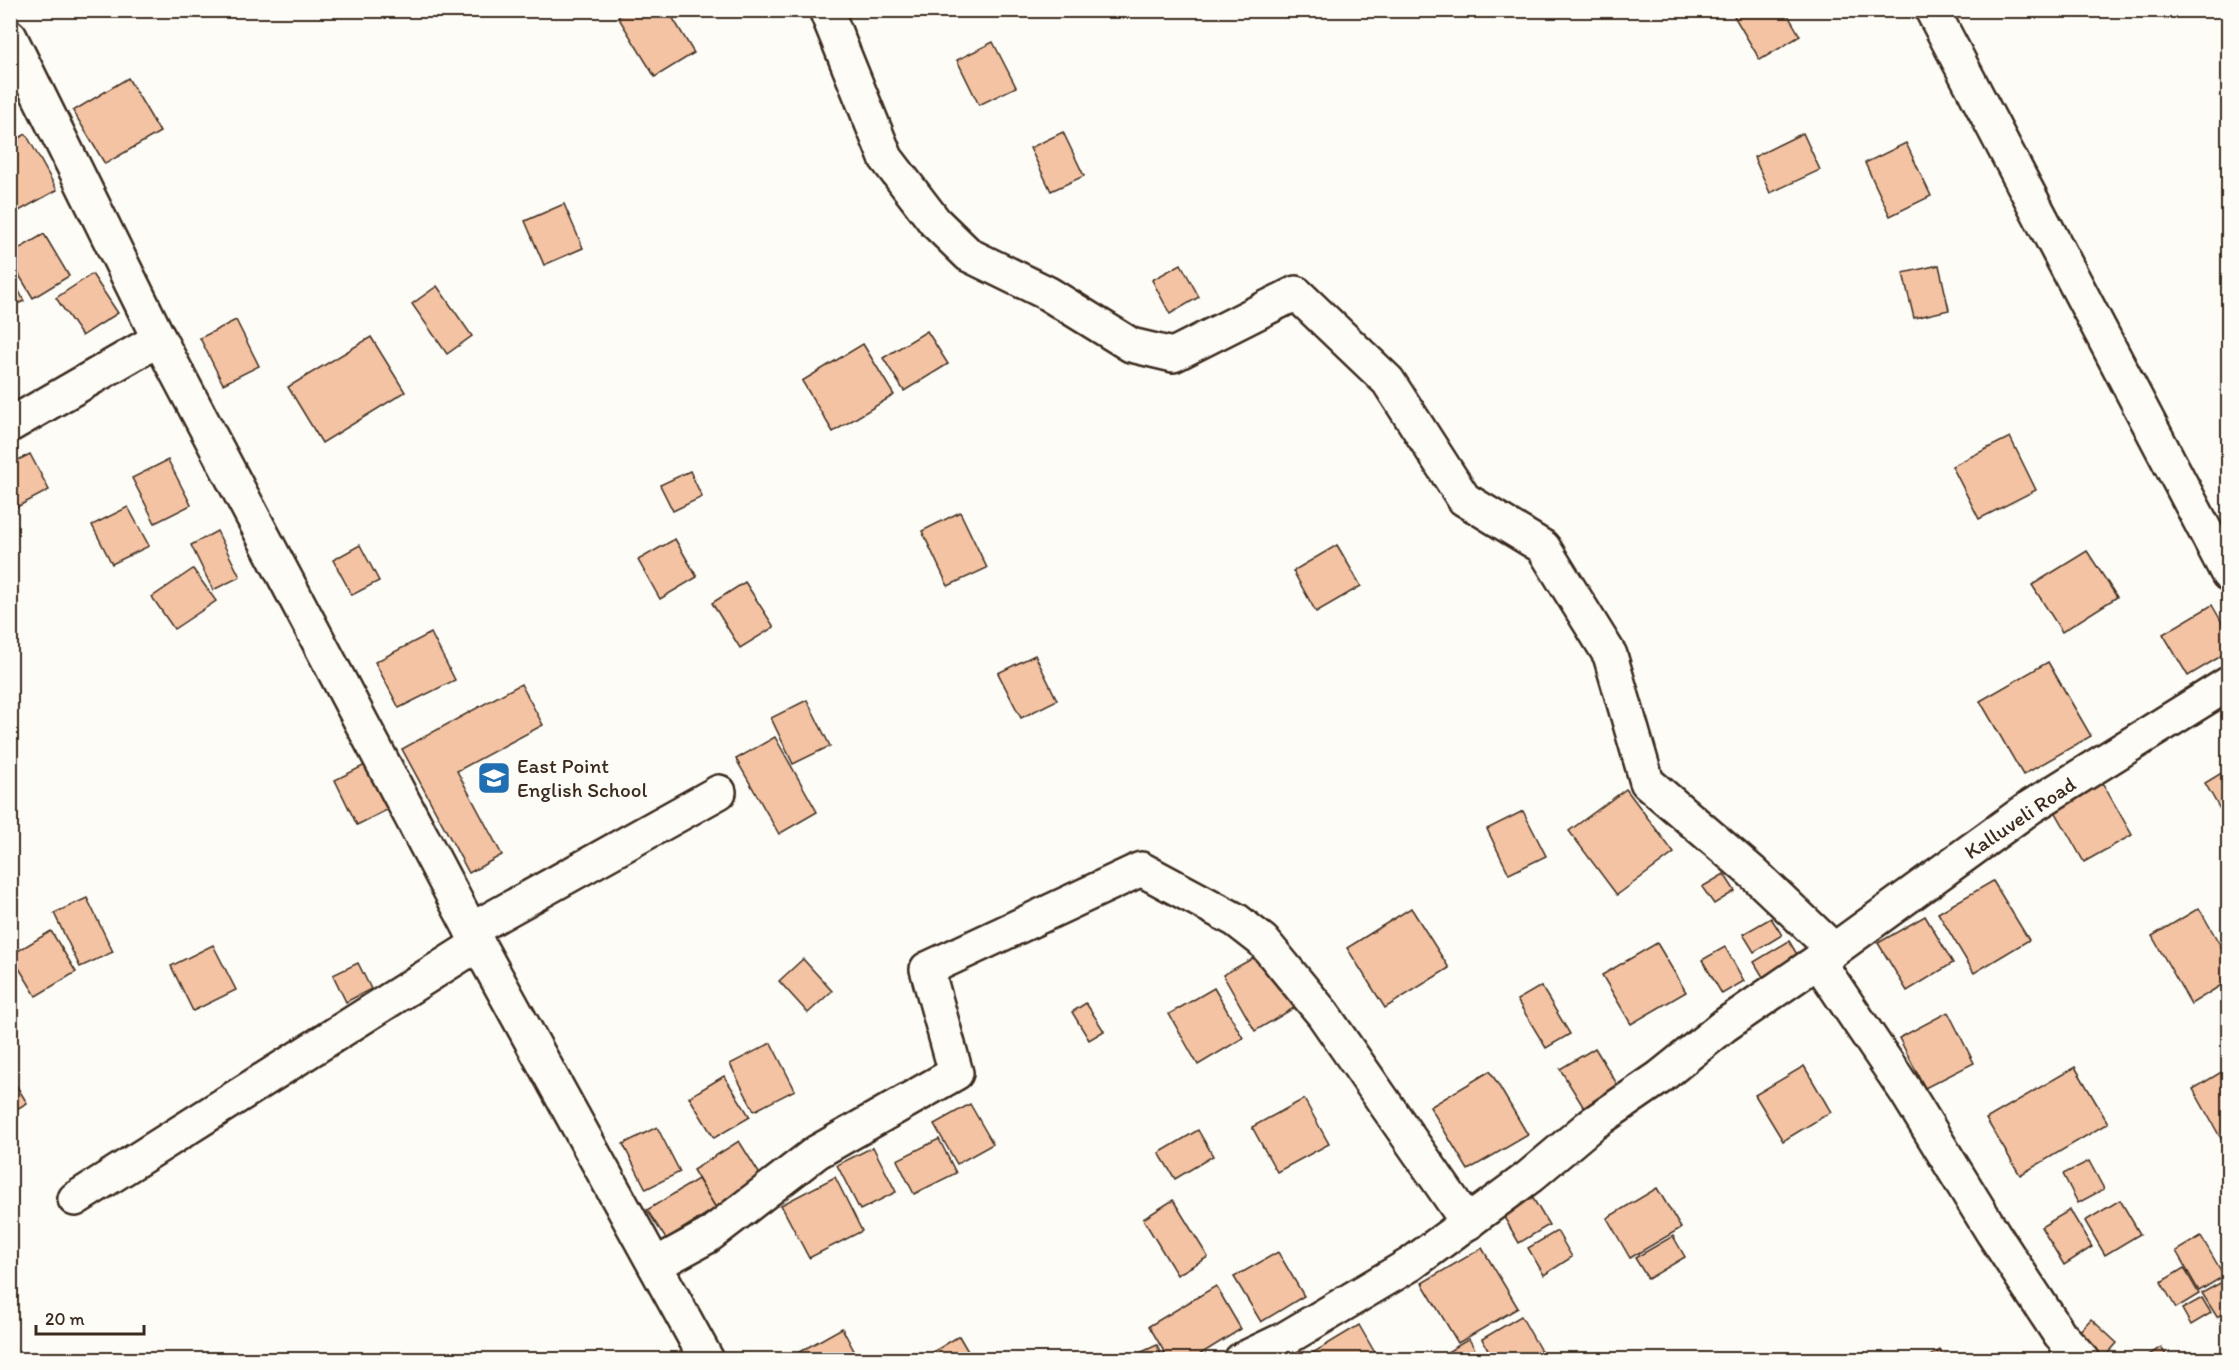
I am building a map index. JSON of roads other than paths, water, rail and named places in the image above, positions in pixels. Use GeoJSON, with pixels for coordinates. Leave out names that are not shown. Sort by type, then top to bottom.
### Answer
{"type":"FeatureCollection","features":[{"type":"Feature","properties":{"kind":"street"},"geometry":{"type":"LineString","coordinates":[[826,10],[886,158],[935,222],[969,255],[1047,293],[1131,345],[1173,355],[1296,293],[1388,381],[1464,499],[1543,547],[1610,655],[1647,782],[1752,872],[1826,955],[1993,1233],[2060,1335],[2084,1359]]}},
{"type":"Feature","properties":{"kind":"street"},"geometry":{"type":"LineString","coordinates":[[1932,10],[2229,574]]}},
{"type":"Feature","properties":{"kind":"street"},"geometry":{"type":"LineString","coordinates":[[10,38],[159,339],[475,937],[707,1359]]}},
{"type":"Feature","properties":{"kind":"street"},"geometry":{"type":"LineString","coordinates":[[10,425],[159,339]]}},
{"type":"Feature","properties":{"kind":"street","name":"Kalluveli Road"},"geometry":{"type":"LineString","coordinates":[[1241,1359],[1283,1340],[1411,1264],[1529,1177],[1592,1124],[1659,1078],[1725,1025],[2032,806],[2229,684]]}},
{"type":"Feature","properties":{"kind":"street"},"geometry":{"type":"LineString","coordinates":[[75,1199],[475,937],[719,792]]}},
{"type":"Feature","properties":{"kind":"street"},"geometry":{"type":"LineString","coordinates":[[655,1265],[708,1236],[817,1152],[956,1073],[927,969],[1141,869],[1236,920],[1263,941],[1323,1014],[1468,1223]]}},
{"type":"Feature","properties":{"kind":"place","name":"East Point English School"},"geometry":{"type":"Point","coordinates":[494,778]}}]}
